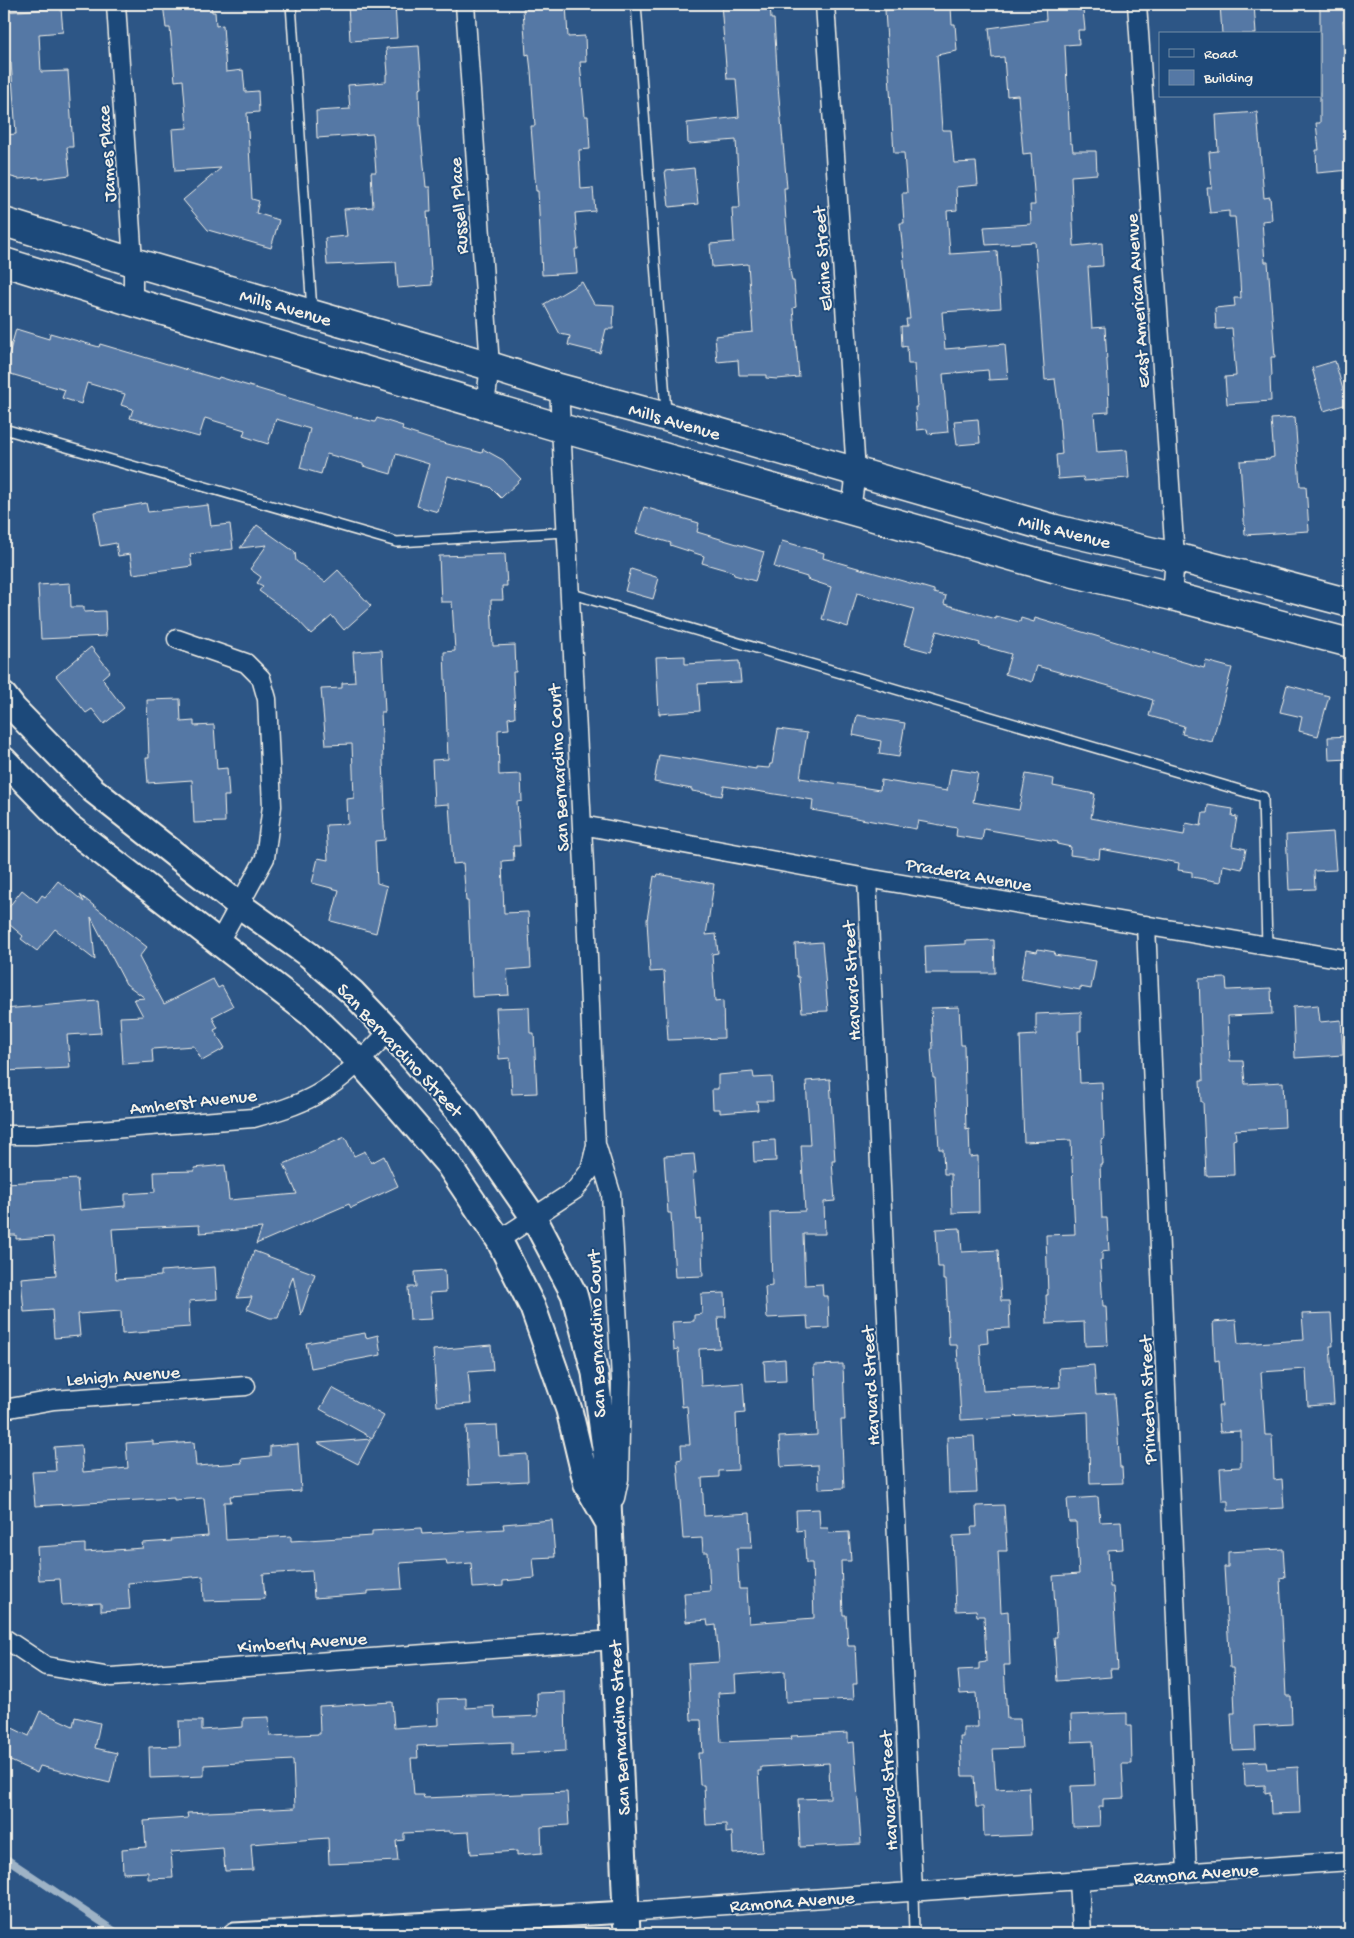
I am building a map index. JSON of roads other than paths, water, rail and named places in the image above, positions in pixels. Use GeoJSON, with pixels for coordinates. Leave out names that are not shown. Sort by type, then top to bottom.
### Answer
{"type":"FeatureCollection","features":[{"type":"Feature","properties":{"kind":"main road","name":"Mills Avenue"},"geometry":{"type":"LineString","coordinates":[[4,222],[133,262],[490,366],[558,388],[666,417],[1055,529],[1175,557],[1350,603]]}},
{"type":"Feature","properties":{"kind":"main road","name":"Mills Avenue"},"geometry":{"type":"LineString","coordinates":[[4,262],[560,428],[1057,570],[1172,596],[1350,643]]}},
{"type":"Feature","properties":{"kind":"main road","name":"San Bernardino Street"},"geometry":{"type":"LineString","coordinates":[[4,696],[14,710],[94,790],[239,905],[309,955],[354,993],[468,1121],[534,1218],[574,1294],[595,1373],[606,1455],[627,1923]]}},
{"type":"Feature","properties":{"kind":"main road","name":"San Bernardino Street"},"geometry":{"type":"LineString","coordinates":[[4,760],[68,826],[310,1013],[360,1062],[448,1164],[499,1240],[533,1308],[569,1410],[587,1485],[608,1522]]}},
{"type":"Feature","properties":{"kind":"street","name":"James Place"},"geometry":{"type":"LineString","coordinates":[[116,4],[133,262],[133,302]]}},
{"type":"Feature","properties":{"kind":"street","name":"Russell Place"},"geometry":{"type":"LineString","coordinates":[[465,4],[490,366],[485,405]]}},
{"type":"Feature","properties":{"kind":"street","name":"Elaine Street"},"geometry":{"type":"LineString","coordinates":[[825,4],[856,472],[851,511]]}},
{"type":"Feature","properties":{"kind":"street","name":"East American Avenue"},"geometry":{"type":"LineString","coordinates":[[1137,4],[1175,557],[1172,596]]}},
{"type":"Feature","properties":{"kind":"street","name":"San Bernardino Court"},"geometry":{"type":"LineString","coordinates":[[558,388],[582,825],[596,1145],[611,1193],[621,1380],[619,1479],[608,1522]]}},
{"type":"Feature","properties":{"kind":"street"},"geometry":{"type":"LineString","coordinates":[[177,639],[246,663],[261,678],[267,699],[272,806],[265,858],[219,942]]}},
{"type":"Feature","properties":{"kind":"street","name":"Pradera Avenue"},"geometry":{"type":"LineString","coordinates":[[582,825],[867,878],[1350,960]]}},
{"type":"Feature","properties":{"kind":"street","name":"Harvard Street"},"geometry":{"type":"LineString","coordinates":[[867,878],[913,1892]]}},
{"type":"Feature","properties":{"kind":"street","name":"Princeton Street"},"geometry":{"type":"LineString","coordinates":[[1146,925],[1187,1873]]}},
{"type":"Feature","properties":{"kind":"street","name":"Amherst Avenue"},"geometry":{"type":"LineString","coordinates":[[4,1134],[36,1135],[253,1118],[287,1108],[316,1095],[360,1062],[389,1031]]}},
{"type":"Feature","properties":{"kind":"street","name":"San Bernardino Court"},"geometry":{"type":"LineString","coordinates":[[499,1240],[575,1190],[590,1170],[596,1145]]}},
{"type":"Feature","properties":{"kind":"street","name":"Lehigh Avenue"},"geometry":{"type":"LineString","coordinates":[[4,1409],[54,1400],[246,1386]]}},
{"type":"Feature","properties":{"kind":"street","name":"Kimberly Avenue"},"geometry":{"type":"LineString","coordinates":[[4,1638],[46,1666],[111,1677],[614,1640]]}},
{"type":"Feature","properties":{"kind":"street","name":"Ramona Avenue"},"geometry":{"type":"LineString","coordinates":[[234,1934],[627,1923],[913,1892],[1350,1860]]}},
{"type":"Feature","properties":{"kind":"street"},"geometry":{"type":"LineString","coordinates":[[1079,1880],[1082,1934]]}},
{"type":"Feature","properties":{"kind":"lane"},"geometry":{"type":"LineString","coordinates":[[291,4],[312,314]]}},
{"type":"Feature","properties":{"kind":"lane"},"geometry":{"type":"LineString","coordinates":[[636,4],[666,417]]}},
{"type":"Feature","properties":{"kind":"lane"},"geometry":{"type":"LineString","coordinates":[[4,430],[397,542],[566,532]]}},
{"type":"Feature","properties":{"kind":"lane"},"geometry":{"type":"LineString","coordinates":[[569,593],[1263,798],[1267,946]]}},
{"type":"Feature","properties":{"kind":"lane"},"geometry":{"type":"LineString","coordinates":[[913,1892],[914,1934]]}},
{"type":"Feature","properties":{"kind":"waterway"},"geometry":{"type":"LineString","coordinates":[[4,1857],[119,1934]]}}]}
